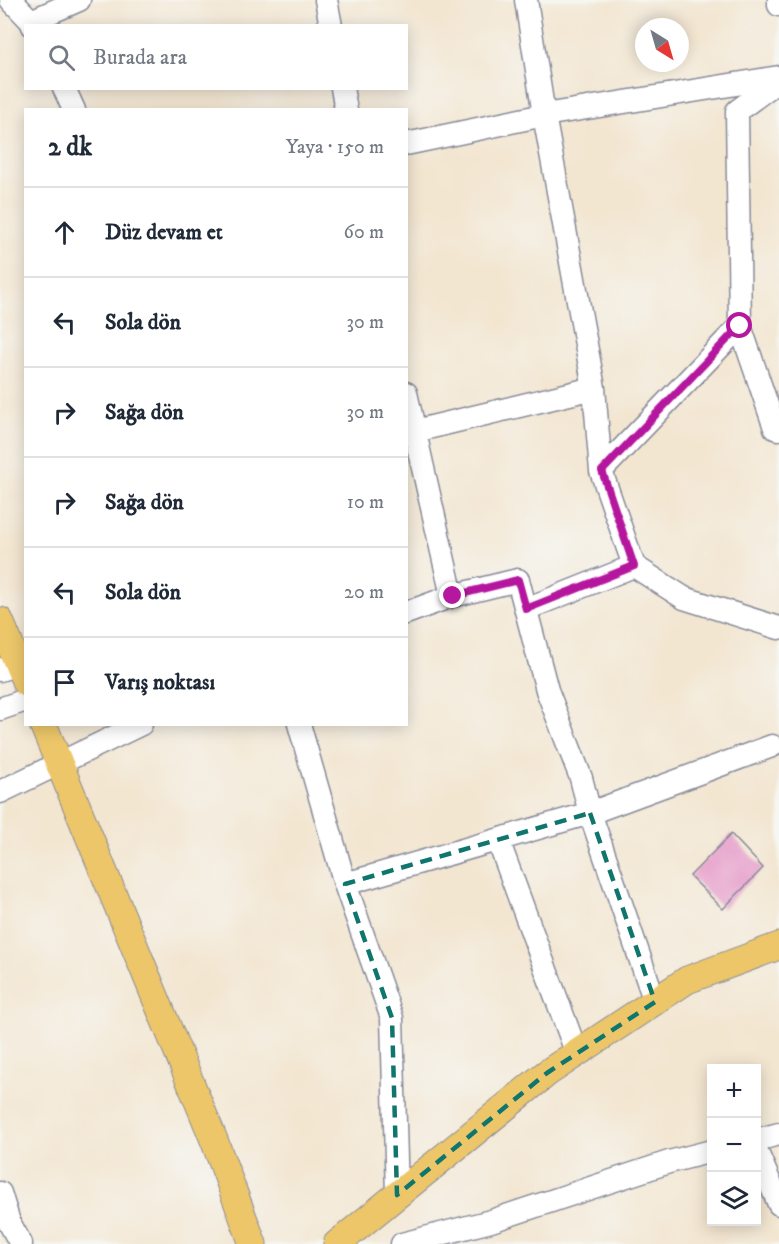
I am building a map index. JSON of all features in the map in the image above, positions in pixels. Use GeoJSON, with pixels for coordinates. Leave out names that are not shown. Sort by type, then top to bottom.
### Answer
{"type":"FeatureCollection","features":[{"type":"Feature","properties":{"kind":"main road"},"geometry":{"type":"LineString","coordinates":[[0,621],[14,672]]}},
{"type":"Feature","properties":{"kind":"main road"},"geometry":{"type":"LineString","coordinates":[[44,726],[214,1140],[253,1244]]}},
{"type":"Feature","properties":{"kind":"main road"},"geometry":{"type":"LineString","coordinates":[[337,1244],[547,1073],[687,980],[779,946]]}},
{"type":"Feature","properties":{"kind":"street"},"geometry":{"type":"LineString","coordinates":[[12,0],[32,23],[79,0]]}},
{"type":"Feature","properties":{"kind":"street"},"geometry":{"type":"LineString","coordinates":[[326,0],[331,24]]}},
{"type":"Feature","properties":{"kind":"street"},"geometry":{"type":"LineString","coordinates":[[526,0],[544,115],[594,388],[602,471],[634,566],[684,598],[779,628]]}},
{"type":"Feature","properties":{"kind":"street"},"geometry":{"type":"LineString","coordinates":[[778,0],[779,5]]}},
{"type":"Feature","properties":{"kind":"street"},"geometry":{"type":"LineString","coordinates":[[408,144],[544,115],[779,79]]}},
{"type":"Feature","properties":{"kind":"street"},"geometry":{"type":"LineString","coordinates":[[779,79],[737,111],[740,326],[775,428],[779,429]]}},
{"type":"Feature","properties":{"kind":"street"},"geometry":{"type":"LineString","coordinates":[[65,90],[73,108]]}},
{"type":"Feature","properties":{"kind":"street"},"geometry":{"type":"LineString","coordinates":[[342,90],[346,108]]}},
{"type":"Feature","properties":{"kind":"street"},"geometry":{"type":"LineString","coordinates":[[602,471],[740,326]]}},
{"type":"Feature","properties":{"kind":"street"},"geometry":{"type":"LineString","coordinates":[[415,431],[594,388]]}},
{"type":"Feature","properties":{"kind":"street"},"geometry":{"type":"LineString","coordinates":[[408,401],[453,596]]}},
{"type":"Feature","properties":{"kind":"street"},"geometry":{"type":"LineString","coordinates":[[526,609],[634,566]]}},
{"type":"Feature","properties":{"kind":"street"},"geometry":{"type":"LineString","coordinates":[[408,612],[453,596],[518,580],[547,690],[581,778],[590,813],[655,1002]]}},
{"type":"Feature","properties":{"kind":"street"},"geometry":{"type":"LineString","coordinates":[[0,709],[24,701]]}},
{"type":"Feature","properties":{"kind":"street"},"geometry":{"type":"LineString","coordinates":[[0,792],[137,726]]}},
{"type":"Feature","properties":{"kind":"street"},"geometry":{"type":"LineString","coordinates":[[300,726],[345,884],[392,1018],[397,1195]]}},
{"type":"Feature","properties":{"kind":"street"},"geometry":{"type":"LineString","coordinates":[[345,884],[590,813],[772,747]]}},
{"type":"Feature","properties":{"kind":"street"},"geometry":{"type":"LineString","coordinates":[[498,840],[577,1054]]}},
{"type":"Feature","properties":{"kind":"street"},"geometry":{"type":"LineString","coordinates":[[761,1139],[779,1134]]}},
{"type":"Feature","properties":{"kind":"street"},"geometry":{"type":"LineString","coordinates":[[402,1244],[491,1221],[669,1162],[707,1152]]}},
{"type":"Feature","properties":{"kind":"street"},"geometry":{"type":"LineString","coordinates":[[761,1162],[779,1204]]}},
{"type":"Feature","properties":{"kind":"street"},"geometry":{"type":"LineString","coordinates":[[0,1193],[9,1222],[21,1244]]}},
{"type":"Feature","properties":{"kind":"highlighted area"},"geometry":{"type":"Polygon","coordinates":[[[590,813],[655,1002],[547,1073],[397,1195],[392,1018],[345,884],[590,813]]]}},
{"type":"Feature","properties":{"kind":"building"},"geometry":{"type":"Polygon","coordinates":[[[731,834],[763,868],[723,909],[690,876],[731,834]]]}},
{"type":"Feature","properties":{"kind":"route"},"geometry":{"type":"LineString","coordinates":[[453,596],[518,580],[526,609],[634,566],[602,471],[740,326]]}}]}
